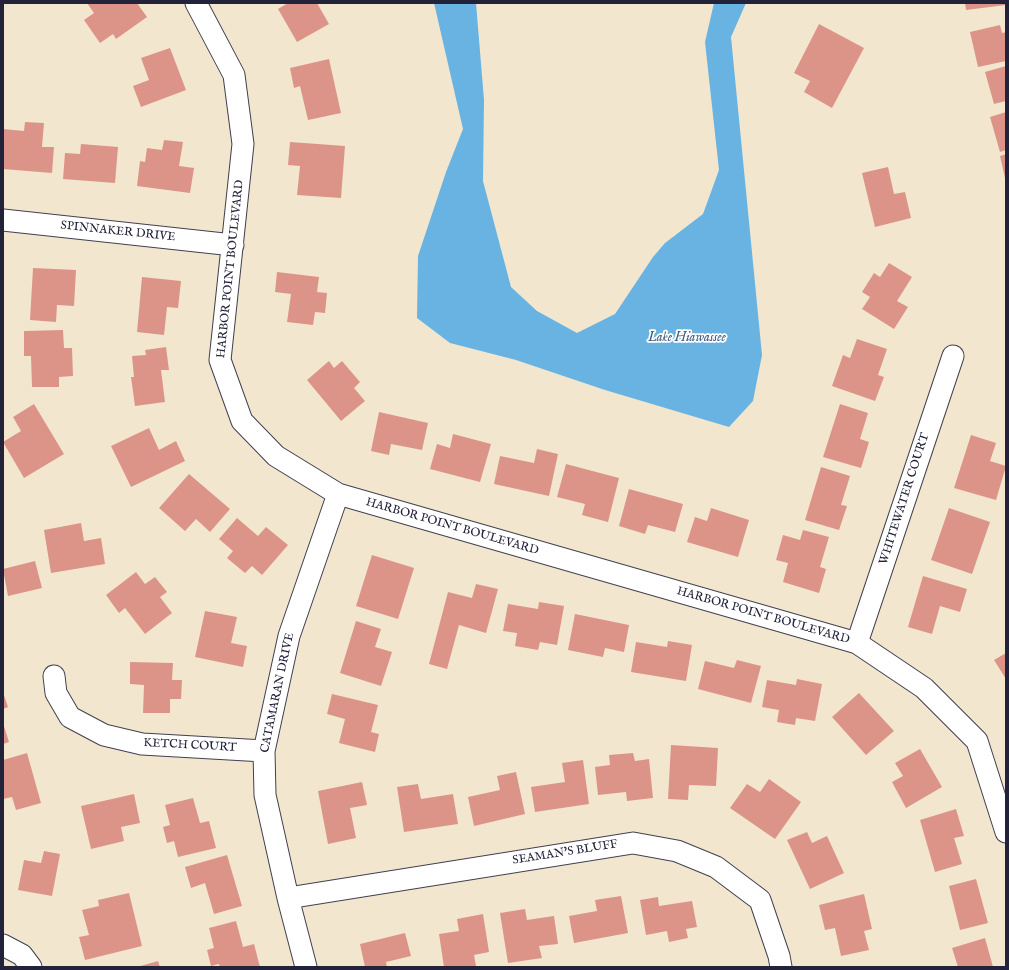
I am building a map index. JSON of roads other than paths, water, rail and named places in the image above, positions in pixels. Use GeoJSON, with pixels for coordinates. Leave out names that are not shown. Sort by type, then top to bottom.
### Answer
{"type":"FeatureCollection","features":[{"type":"Feature","properties":{"kind":"street","name":"HARBOR POINT BOULEVARD"},"geometry":{"type":"LineString","coordinates":[[196,3],[234,75],[243,144],[220,360],[242,421],[276,456],[338,494],[857,643],[924,688],[977,741],[1006,832]]}},
{"type":"Feature","properties":{"kind":"street","name":"SPINNAKER DRIVE"},"geometry":{"type":"LineString","coordinates":[[3,220],[233,245]]}},
{"type":"Feature","properties":{"kind":"street","name":"WHITEWATER COURT"},"geometry":{"type":"LineString","coordinates":[[857,643],[953,356]]}},
{"type":"Feature","properties":{"kind":"street","name":"CATAMARAN DRIVE"},"geometry":{"type":"LineString","coordinates":[[306,967],[288,898],[265,795],[264,751],[289,636],[338,494]]}},
{"type":"Feature","properties":{"kind":"street","name":"KETCH COURT"},"geometry":{"type":"LineString","coordinates":[[54,676],[56,693],[70,717],[104,735],[142,744],[264,751]]}},
{"type":"Feature","properties":{"kind":"street","name":"SEAMAN'S BLUFF"},"geometry":{"type":"LineString","coordinates":[[288,898],[633,843],[677,851],[716,867],[760,900],[779,956],[781,967]]}},
{"type":"Feature","properties":{"kind":"street"},"geometry":{"type":"LineString","coordinates":[[3,945],[22,955],[30,967]]}},
{"type":"Feature","properties":{"kind":"water","name":"Lake Hiawassee"},"geometry":{"type":"Polygon","coordinates":[[[434,3],[476,3],[484,100],[483,181],[511,287],[537,311],[577,333],[615,314],[653,257],[665,243],[703,214],[719,170],[705,42],[714,3],[746,3],[731,37],[762,355],[753,401],[729,427],[605,390],[516,360],[450,343],[417,318],[418,256],[446,172],[463,129],[434,3]]]}}]}
